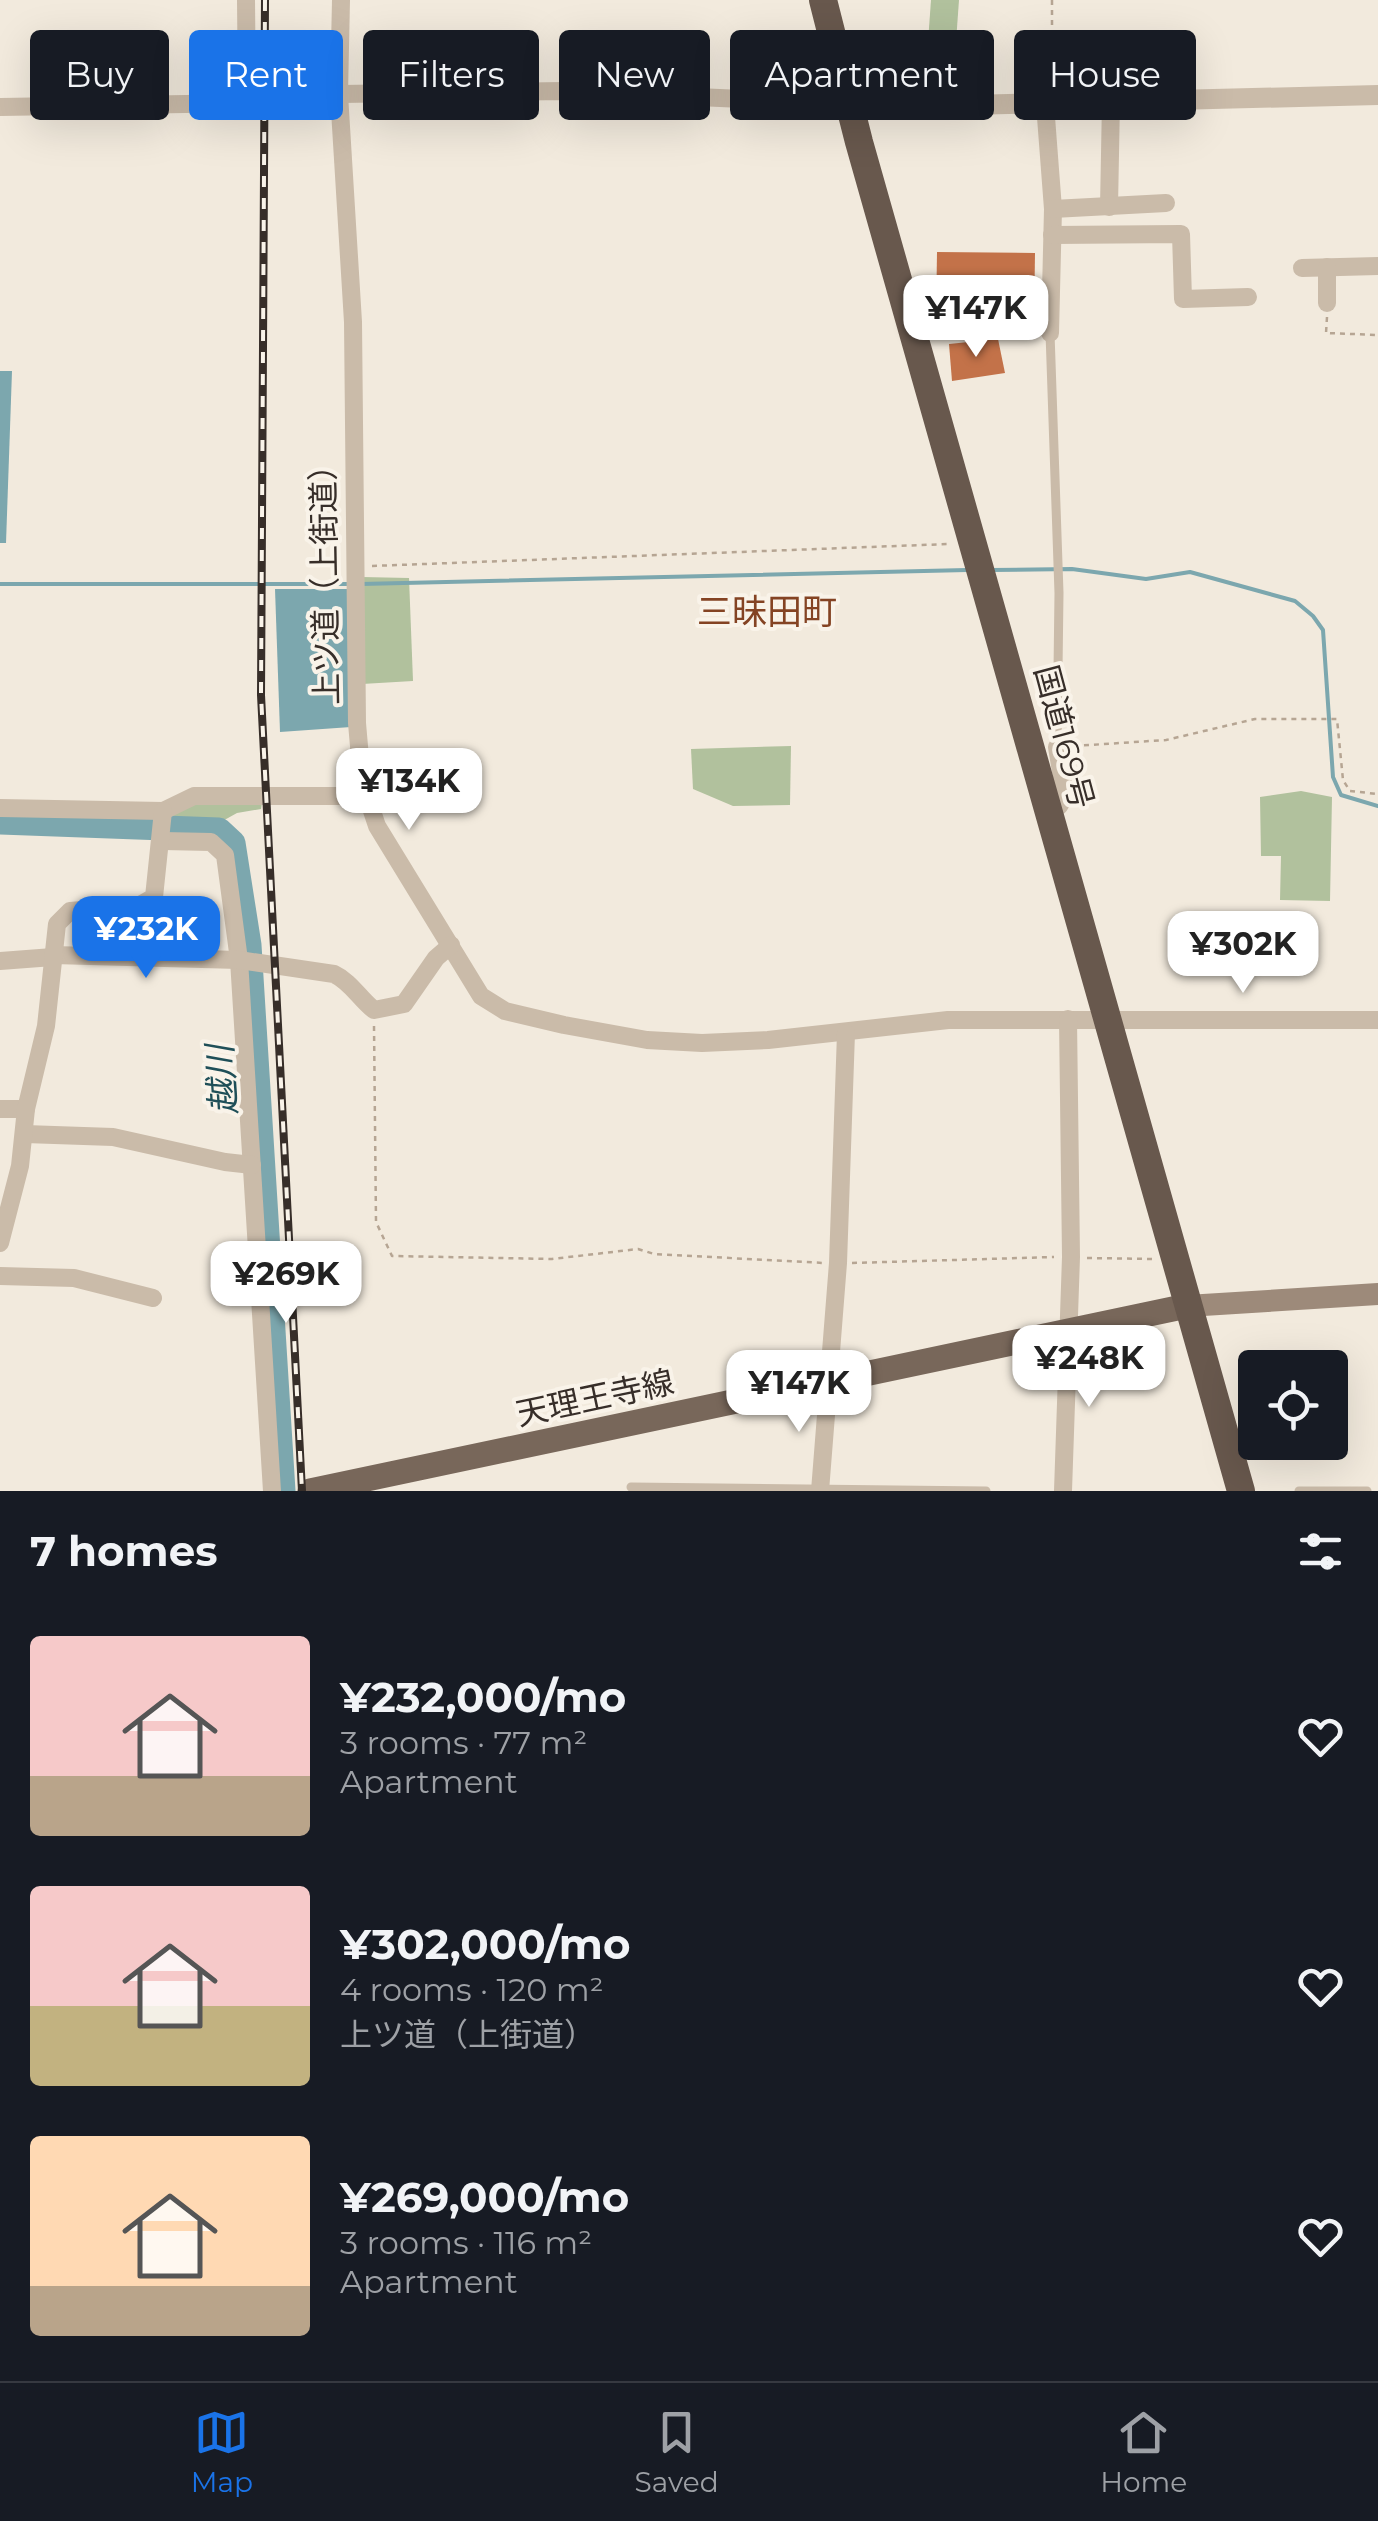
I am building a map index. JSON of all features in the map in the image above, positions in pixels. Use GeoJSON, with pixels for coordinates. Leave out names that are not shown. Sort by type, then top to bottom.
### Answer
{"type":"FeatureCollection","features":[{"type":"Feature","properties":{"kind":"highway","name":"国道169号"},"geometry":{"type":"LineString","coordinates":[[823,0],[830,30]]}},
{"type":"Feature","properties":{"kind":"highway","name":"国道169号"},"geometry":{"type":"LineString","coordinates":[[853,120],[1241,1491]]}},
{"type":"Feature","properties":{"kind":"main road"},"geometry":{"type":"LineString","coordinates":[[1187,1306],[1378,1294]]}},
{"type":"Feature","properties":{"kind":"main road","name":"天理王寺線"},"geometry":{"type":"LineString","coordinates":[[310,1491],[1187,1306]]}},
{"type":"Feature","properties":{"kind":"street"},"geometry":{"type":"LineString","coordinates":[[246,0],[246,30]]}},
{"type":"Feature","properties":{"kind":"street","name":"上ツ道（上街道）"},"geometry":{"type":"LineString","coordinates":[[340,0],[340,30]]}},
{"type":"Feature","properties":{"kind":"street"},"geometry":{"type":"LineString","coordinates":[[343,94],[584,92],[730,98]]}},
{"type":"Feature","properties":{"kind":"street"},"geometry":{"type":"LineString","coordinates":[[1196,99],[1378,95]]}},
{"type":"Feature","properties":{"kind":"street"},"geometry":{"type":"LineString","coordinates":[[0,108],[189,105]]}},
{"type":"Feature","properties":{"kind":"street","name":"上ツ道（上街道）"},"geometry":{"type":"LineString","coordinates":[[341,120],[353,322],[357,724],[366,796],[377,826],[480,996],[505,1011],[564,1025],[647,1040],[702,1042],[846,1033],[948,1020],[1378,1020]]}},
{"type":"Feature","properties":{"kind":"street"},"geometry":{"type":"LineString","coordinates":[[1049,120],[1053,209],[1050,333]]}},
{"type":"Feature","properties":{"kind":"street"},"geometry":{"type":"LineString","coordinates":[[1109,206],[1111,120]]}},
{"type":"Feature","properties":{"kind":"street"},"geometry":{"type":"LineString","coordinates":[[1053,209],[1166,203]]}},
{"type":"Feature","properties":{"kind":"street"},"geometry":{"type":"LineString","coordinates":[[1052,236],[1180,234],[1183,299],[1248,296]]}},
{"type":"Feature","properties":{"kind":"street"},"geometry":{"type":"LineString","coordinates":[[1302,268],[1378,266]]}},
{"type":"Feature","properties":{"kind":"street"},"geometry":{"type":"LineString","coordinates":[[1327,303],[1328,268]]}},
{"type":"Feature","properties":{"kind":"street"},"geometry":{"type":"LineString","coordinates":[[1048,809],[1059,806],[1065,796],[1057,747]]}},
{"type":"Feature","properties":{"kind":"street"},"geometry":{"type":"LineString","coordinates":[[0,808],[163,811],[194,796],[366,796]]}},
{"type":"Feature","properties":{"kind":"street"},"geometry":{"type":"LineString","coordinates":[[0,1244],[46,1026],[58,924],[70,911],[140,905],[154,897],[163,811]]}},
{"type":"Feature","properties":{"kind":"street"},"geometry":{"type":"LineString","coordinates":[[162,841],[212,842],[225,854],[239,960],[272,1491]]}},
{"type":"Feature","properties":{"kind":"street"},"geometry":{"type":"LineString","coordinates":[[0,961],[53,956],[239,960],[334,974],[346,980],[374,1010],[404,1004],[436,958],[452,945]]}},
{"type":"Feature","properties":{"kind":"street"},"geometry":{"type":"LineString","coordinates":[[1062,1491],[1071,1257],[1068,1019]]}},
{"type":"Feature","properties":{"kind":"street"},"geometry":{"type":"LineString","coordinates":[[820,1489],[838,1263],[846,1033]]}},
{"type":"Feature","properties":{"kind":"street"},"geometry":{"type":"LineString","coordinates":[[0,1109],[26,1109]]}},
{"type":"Feature","properties":{"kind":"street"},"geometry":{"type":"LineString","coordinates":[[25,1134],[113,1136],[225,1162],[252,1164]]}},
{"type":"Feature","properties":{"kind":"street"},"geometry":{"type":"LineString","coordinates":[[0,1276],[74,1278],[153,1298]]}},
{"type":"Feature","properties":{"kind":"lane"},"geometry":{"type":"LineString","coordinates":[[1050,333],[1059,593],[1057,747]]}},
{"type":"Feature","properties":{"kind":"lane"},"geometry":{"type":"LineString","coordinates":[[631,1486],[986,1491]]}},
{"type":"Feature","properties":{"kind":"lane"},"geometry":{"type":"LineString","coordinates":[[1299,1491],[1366,1491]]}},
{"type":"Feature","properties":{"kind":"path"},"geometry":{"type":"LineString","coordinates":[[1051,30],[1052,0]]}},
{"type":"Feature","properties":{"kind":"path"},"geometry":{"type":"LineString","coordinates":[[1326,333],[1378,335]]}},
{"type":"Feature","properties":{"kind":"path"},"geometry":{"type":"LineString","coordinates":[[355,566],[975,543]]}},
{"type":"Feature","properties":{"kind":"path"},"geometry":{"type":"LineString","coordinates":[[1057,747],[1166,740],[1255,719],[1337,719],[1343,780],[1350,791],[1378,794]]}},
{"type":"Feature","properties":{"kind":"path"},"geometry":{"type":"LineString","coordinates":[[374,1010],[376,1222],[392,1256],[552,1259],[638,1249],[654,1254],[753,1261],[838,1263],[1174,1257]]}},
{"type":"Feature","properties":{"kind":"green space"},"geometry":{"type":"Polygon","coordinates":[[[931,0],[959,0],[957,30],[929,30],[931,0]]]}},
{"type":"Feature","properties":{"kind":"green space"},"geometry":{"type":"Polygon","coordinates":[[[362,577],[409,578],[413,681],[362,684],[362,577]]]}},
{"type":"Feature","properties":{"kind":"green space"},"geometry":{"type":"Polygon","coordinates":[[[791,746],[790,805],[733,806],[693,789],[691,749],[791,746]]]}},
{"type":"Feature","properties":{"kind":"green space"},"geometry":{"type":"Polygon","coordinates":[[[1301,791],[1332,797],[1330,901],[1280,900],[1281,856],[1261,856],[1260,797],[1301,791]]]}},
{"type":"Feature","properties":{"kind":"green space"},"geometry":{"type":"Polygon","coordinates":[[[263,797],[261,809],[237,813],[210,828],[163,826],[181,800],[263,797]]]}},
{"type":"Feature","properties":{"kind":"water"},"geometry":{"type":"Polygon","coordinates":[[[0,371],[12,371],[6,543],[0,543],[0,371]]]}},
{"type":"Feature","properties":{"kind":"water"},"geometry":{"type":"Polygon","coordinates":[[[275,589],[348,589],[351,727],[280,732],[275,589]]]}},
{"type":"Feature","properties":{"kind":"building"},"geometry":{"type":"Polygon","coordinates":[[[937,252],[1035,253],[1034,322],[936,320],[937,252]]]}},
{"type":"Feature","properties":{"kind":"building"},"geometry":{"type":"Polygon","coordinates":[[[998,339],[1005,373],[952,381],[949,344],[998,339]]]}},
{"type":"Feature","properties":{"kind":"waterway"},"geometry":{"type":"LineString","coordinates":[[991,570],[1072,569],[1146,579],[1190,572],[1295,601],[1323,630],[1333,777],[1341,795],[1378,806]]}},
{"type":"Feature","properties":{"kind":"waterway"},"geometry":{"type":"LineString","coordinates":[[361,584],[967,570]]}},
{"type":"Feature","properties":{"kind":"waterway"},"geometry":{"type":"LineString","coordinates":[[0,584],[352,584]]}},
{"type":"Feature","properties":{"kind":"waterway","name":"越川"},"geometry":{"type":"LineString","coordinates":[[0,822],[219,830],[233,843],[249,945],[283,1491]]}},
{"type":"Feature","properties":{"kind":"railway"},"geometry":{"type":"LineString","coordinates":[[265,0],[261,695],[302,1491]]}},
{"type":"Feature","properties":{"kind":"district","name":"三昧田町"},"geometry":{"type":"Point","coordinates":[767,612]}}]}
